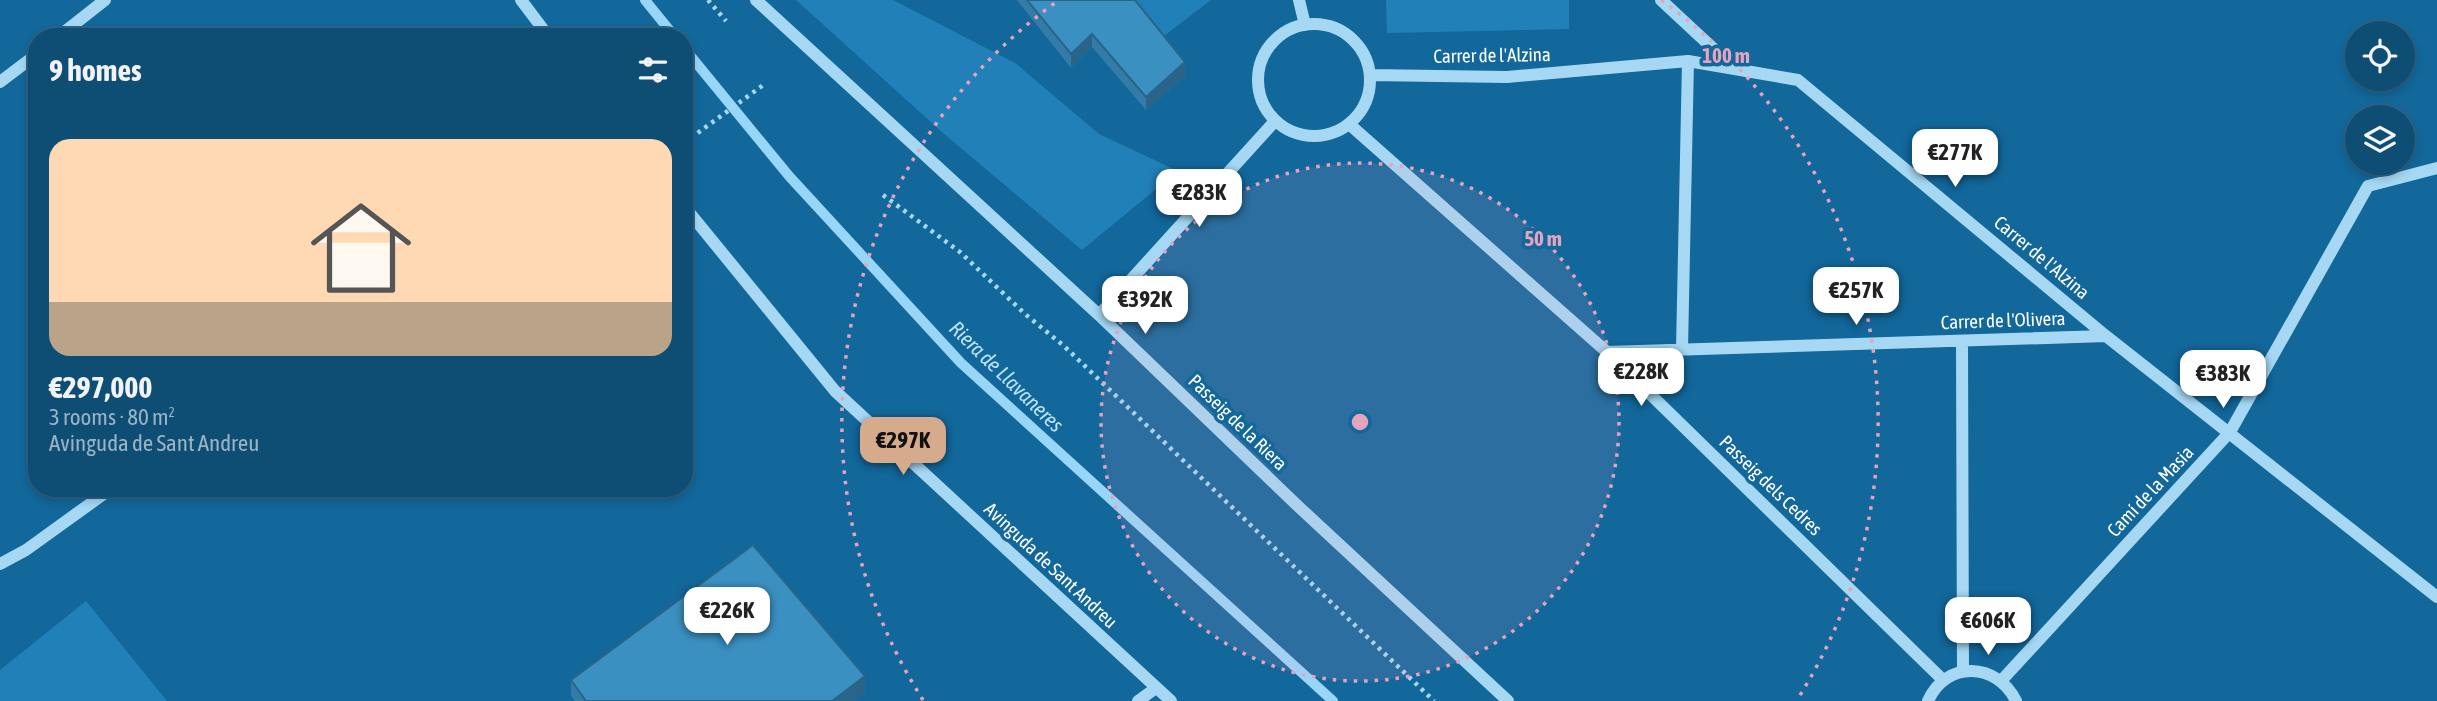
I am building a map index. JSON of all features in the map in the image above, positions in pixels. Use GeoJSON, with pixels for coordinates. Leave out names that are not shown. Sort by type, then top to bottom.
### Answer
{"type":"FeatureCollection","features":[{"type":"Feature","properties":{"kind":"street"},"geometry":{"type":"LineString","coordinates":[[69,28],[105,0]]}},
{"type":"Feature","properties":{"kind":"street"},"geometry":{"type":"LineString","coordinates":[[521,0],[543,28]]}},
{"type":"Feature","properties":{"kind":"street","name":"Passeig de la Riera"},"geometry":{"type":"LineString","coordinates":[[756,0],[1099,315],[1300,508],[1508,701]]}},
{"type":"Feature","properties":{"kind":"street"},"geometry":{"type":"LineString","coordinates":[[1299,0],[1305,25]]}},
{"type":"Feature","properties":{"kind":"street"},"geometry":{"type":"LineString","coordinates":[[1661,0],[1733,67]]}},
{"type":"Feature","properties":{"kind":"street"},"geometry":{"type":"LineString","coordinates":[[1316,23],[1333,26],[1351,37],[1364,54],[1370,75],[1369,91],[1362,109],[1349,124],[1328,134],[1309,136],[1291,131],[1275,121],[1264,106],[1257,82],[1259,64],[1267,48],[1280,34],[1297,26],[1316,23]]}},
{"type":"Feature","properties":{"kind":"street"},"geometry":{"type":"LineString","coordinates":[[0,82],[28,61]]}},
{"type":"Feature","properties":{"kind":"street"},"geometry":{"type":"LineString","coordinates":[[1682,349],[1688,61]]}},
{"type":"Feature","properties":{"kind":"street","name":"Carrer de l'Alzina"},"geometry":{"type":"LineString","coordinates":[[1370,75],[1507,77],[1688,61],[1798,80],[2106,336],[2437,597]]}},
{"type":"Feature","properties":{"kind":"street"},"geometry":{"type":"LineString","coordinates":[[1099,315],[1275,121]]}},
{"type":"Feature","properties":{"kind":"street","name":"Passeig dels Cedres"},"geometry":{"type":"LineString","coordinates":[[1349,124],[1607,352],[1943,680]]}},
{"type":"Feature","properties":{"kind":"street","name":"Camí de la Masia"},"geometry":{"type":"LineString","coordinates":[[2001,681],[2230,432],[2368,186],[2437,168]]}},
{"type":"Feature","properties":{"kind":"street","name":"Avinguda de Sant Andreu"},"geometry":{"type":"LineString","coordinates":[[693,217],[835,391],[1171,701]]}},
{"type":"Feature","properties":{"kind":"street","name":"Carrer de l'Olivera"},"geometry":{"type":"LineString","coordinates":[[1607,352],[2106,336]]}},
{"type":"Feature","properties":{"kind":"street"},"geometry":{"type":"LineString","coordinates":[[1962,341],[1963,671]]}},
{"type":"Feature","properties":{"kind":"street"},"geometry":{"type":"LineString","coordinates":[[0,564],[26,550],[100,497]]}},
{"type":"Feature","properties":{"kind":"street"},"geometry":{"type":"LineString","coordinates":[[1928,701],[1943,680],[1963,671],[1983,673],[2001,681],[2016,701]]}},
{"type":"Feature","properties":{"kind":"street"},"geometry":{"type":"LineString","coordinates":[[1138,701],[1156,688]]}},
{"type":"Feature","properties":{"kind":"path"},"geometry":{"type":"LineString","coordinates":[[708,0],[726,21]]}},
{"type":"Feature","properties":{"kind":"path"},"geometry":{"type":"LineString","coordinates":[[693,136],[766,83]]}},
{"type":"Feature","properties":{"kind":"path"},"geometry":{"type":"LineString","coordinates":[[883,195],[960,252],[1025,314],[1065,346],[1434,701]]}},
{"type":"Feature","properties":{"kind":"shaded area"},"geometry":{"type":"Polygon","coordinates":[[[796,0],[893,0],[1015,63],[1099,134],[1178,171],[1082,250],[943,133],[796,0]]]}},
{"type":"Feature","properties":{"kind":"shaded area"},"geometry":{"type":"Polygon","coordinates":[[[1129,0],[1211,0],[1160,39],[1129,0]]]}},
{"type":"Feature","properties":{"kind":"shaded area"},"geometry":{"type":"Polygon","coordinates":[[[1386,0],[1569,0],[1569,29],[1387,33],[1386,0]]]}},
{"type":"Feature","properties":{"kind":"shaded area"},"geometry":{"type":"Polygon","coordinates":[[[86,601],[167,701],[0,701],[0,670],[86,601]]]}},
{"type":"Feature","properties":{"kind":"building"},"geometry":{"type":"Polygon","coordinates":[[[1027,0],[1135,0],[1185,62],[1146,97],[1092,34],[1071,54],[1027,0]]]}},
{"type":"Feature","properties":{"kind":"building"},"geometry":{"type":"Polygon","coordinates":[[[753,545],[865,676],[832,701],[586,701],[571,680],[753,545]]]}},
{"type":"Feature","properties":{"kind":"waterway","name":"Riera de Llavaneres"},"geometry":{"type":"LineString","coordinates":[[645,0],[668,28]]}},
{"type":"Feature","properties":{"kind":"waterway","name":"Riera de Llavaneres"},"geometry":{"type":"LineString","coordinates":[[693,59],[789,176],[961,363],[1333,701]]}}]}
